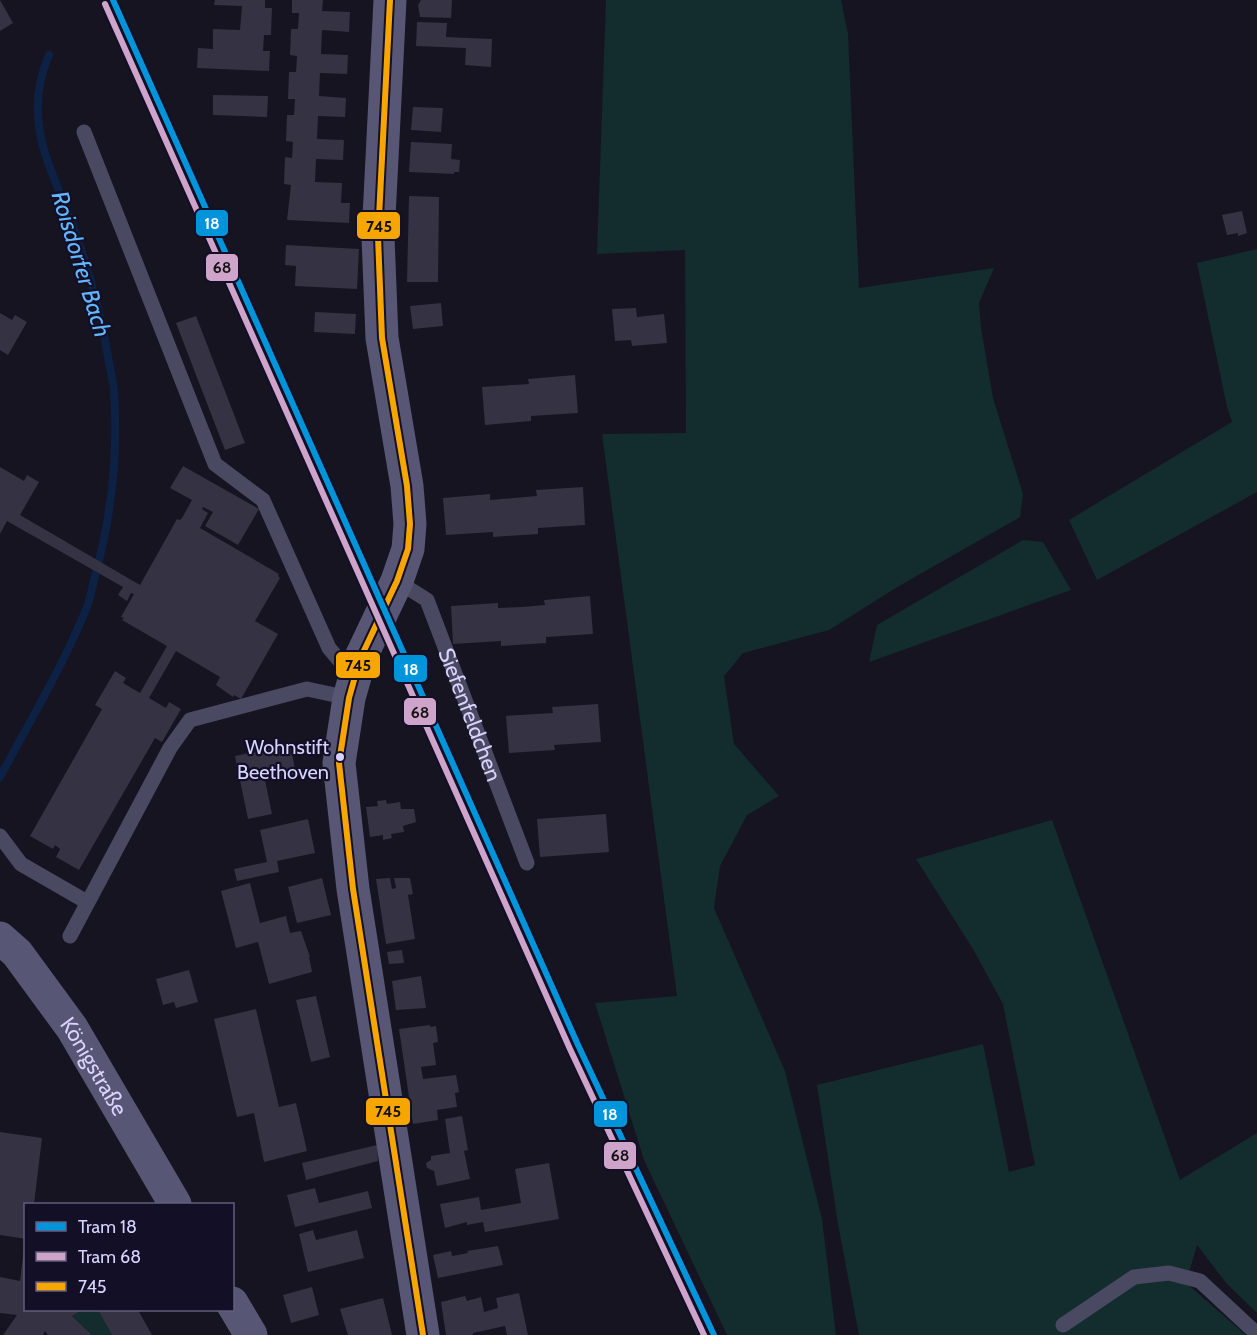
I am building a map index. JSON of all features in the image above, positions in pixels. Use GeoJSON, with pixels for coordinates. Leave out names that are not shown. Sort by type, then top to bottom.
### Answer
{"type":"FeatureCollection","features":[{"type":"Feature","properties":{"kind":"street"},"geometry":{"type":"LineString","coordinates":[[390,0],[378,237],[382,338],[407,486],[410,524],[408,549],[397,581],[360,659],[351,688],[339,763],[353,888],[423,1335]]}},
{"type":"Feature","properties":{"kind":"street","name":"Königstraße"},"geometry":{"type":"LineString","coordinates":[[0,938],[17,953],[72,1028],[175,1203]]}},
{"type":"Feature","properties":{"kind":"street"},"geometry":{"type":"LineString","coordinates":[[234,1306],[251,1335]]}},
{"type":"Feature","properties":{"kind":"lane"},"geometry":{"type":"LineString","coordinates":[[70,936],[170,748],[189,720],[308,689],[351,688],[329,648],[263,500],[215,464],[84,132]]}},
{"type":"Feature","properties":{"kind":"lane","name":"Siefenfeldchen"},"geometry":{"type":"LineString","coordinates":[[397,581],[427,600],[527,862]]}},
{"type":"Feature","properties":{"kind":"lane"},"geometry":{"type":"LineString","coordinates":[[0,836],[21,864],[87,902]]}},
{"type":"Feature","properties":{"kind":"lane"},"geometry":{"type":"LineString","coordinates":[[1063,1325],[1134,1277],[1169,1273],[1200,1281],[1257,1334]]}},
{"type":"Feature","properties":{"kind":"green space"},"geometry":{"type":"Polygon","coordinates":[[[606,0],[841,0],[848,34],[859,288],[994,268],[979,303],[981,328],[993,398],[1023,494],[1020,517],[899,586],[829,630],[743,653],[724,676],[734,744],[779,796],[747,815],[720,866],[714,908],[785,1071],[822,1219],[836,1335],[727,1335],[644,1160],[595,1003],[677,996],[602,434],[686,433],[685,250],[597,254],[606,0]]]}},
{"type":"Feature","properties":{"kind":"green space"},"geometry":{"type":"Polygon","coordinates":[[[1257,249],[1257,492],[1097,580],[1069,520],[1232,422],[1197,263],[1257,249]]]}},
{"type":"Feature","properties":{"kind":"green space"},"geometry":{"type":"Polygon","coordinates":[[[1023,540],[1043,542],[1071,590],[869,662],[877,625],[1023,540]]]}},
{"type":"Feature","properties":{"kind":"green space"},"geometry":{"type":"Polygon","coordinates":[[[1052,820],[1180,1180],[1257,1133],[1257,1313],[1227,1284],[1197,1245],[1186,1283],[1246,1335],[859,1335],[838,1224],[817,1085],[983,1044],[1009,1172],[1035,1165],[1003,1004],[973,949],[916,859],[1052,820]]]}},
{"type":"Feature","properties":{"kind":"green space"},"geometry":{"type":"Polygon","coordinates":[[[80,1311],[99,1311],[112,1335],[92,1335],[72,1316],[80,1311]]]}},
{"type":"Feature","properties":{"kind":"building"},"geometry":{"type":"Polygon","coordinates":[[[0,0],[13,23],[0,31],[0,0]]]}},
{"type":"Feature","properties":{"kind":"building"},"geometry":{"type":"Polygon","coordinates":[[[215,0],[265,0],[265,8],[272,8],[271,35],[264,35],[263,51],[270,51],[269,71],[197,68],[198,48],[213,49],[213,29],[240,30],[242,6],[214,5],[215,0]]]}},
{"type":"Feature","properties":{"kind":"building"},"geometry":{"type":"Polygon","coordinates":[[[292,0],[323,0],[322,11],[350,12],[349,32],[322,30],[321,54],[348,55],[347,74],[320,73],[319,96],[346,98],[345,117],[318,116],[317,139],[344,140],[343,160],[316,159],[315,182],[342,183],[341,203],[350,203],[349,223],[287,220],[291,185],[284,184],[285,157],[292,158],[293,142],[286,141],[287,115],[294,115],[295,99],[288,99],[289,72],[296,72],[297,56],[290,55],[291,29],[298,29],[299,13],[292,13],[292,0]]]}},
{"type":"Feature","properties":{"kind":"building"},"geometry":{"type":"Polygon","coordinates":[[[421,0],[452,0],[451,18],[420,17],[418,5],[421,0]]]}},
{"type":"Feature","properties":{"kind":"building"},"geometry":{"type":"Polygon","coordinates":[[[417,22],[447,23],[446,37],[492,39],[491,67],[465,65],[466,48],[416,46],[417,22]]]}},
{"type":"Feature","properties":{"kind":"building"},"geometry":{"type":"Polygon","coordinates":[[[213,95],[268,96],[267,117],[213,115],[213,95]]]}},
{"type":"Feature","properties":{"kind":"building"},"geometry":{"type":"Polygon","coordinates":[[[413,107],[443,108],[441,132],[411,130],[413,107]]]}},
{"type":"Feature","properties":{"kind":"building"},"geometry":{"type":"Polygon","coordinates":[[[411,142],[452,144],[451,159],[460,160],[459,172],[454,172],[454,174],[409,172],[411,142]]]}},
{"type":"Feature","properties":{"kind":"building"},"geometry":{"type":"Polygon","coordinates":[[[409,196],[439,197],[438,282],[407,282],[409,196]]]}},
{"type":"Feature","properties":{"kind":"building"},"geometry":{"type":"Polygon","coordinates":[[[1242,211],[1247,233],[1238,236],[1238,233],[1227,235],[1222,215],[1242,211]]]}},
{"type":"Feature","properties":{"kind":"building"},"geometry":{"type":"Polygon","coordinates":[[[286,245],[359,249],[357,289],[295,286],[296,266],[285,265],[286,245]]]}},
{"type":"Feature","properties":{"kind":"building"},"geometry":{"type":"Polygon","coordinates":[[[441,303],[443,326],[413,329],[410,306],[441,303]]]}},
{"type":"Feature","properties":{"kind":"building"},"geometry":{"type":"Polygon","coordinates":[[[636,308],[637,317],[664,314],[667,343],[632,346],[631,340],[615,341],[612,309],[636,308]]]}},
{"type":"Feature","properties":{"kind":"building"},"geometry":{"type":"Polygon","coordinates":[[[315,312],[356,314],[355,334],[314,332],[315,312]]]}},
{"type":"Feature","properties":{"kind":"building"},"geometry":{"type":"Polygon","coordinates":[[[0,313],[12,320],[15,315],[27,322],[8,355],[0,350],[0,313]]]}},
{"type":"Feature","properties":{"kind":"building"},"geometry":{"type":"Polygon","coordinates":[[[196,316],[245,443],[225,450],[176,323],[196,316]]]}},
{"type":"Feature","properties":{"kind":"building"},"geometry":{"type":"Polygon","coordinates":[[[575,375],[578,413],[531,416],[531,421],[485,425],[482,387],[529,384],[528,379],[575,375]]]}},
{"type":"Feature","properties":{"kind":"building"},"geometry":{"type":"Polygon","coordinates":[[[183,466],[259,509],[238,545],[205,526],[213,512],[203,507],[202,509],[208,513],[200,528],[279,574],[280,578],[255,621],[278,634],[241,699],[234,695],[233,697],[216,685],[220,677],[176,651],[149,698],[166,708],[169,702],[181,709],[162,742],[155,738],[79,870],[56,857],[60,849],[55,845],[53,849],[30,836],[102,709],[95,705],[115,671],[126,678],[123,683],[140,693],[167,646],[122,620],[124,618],[121,617],[134,594],[131,593],[127,601],[118,595],[123,587],[7,521],[0,534],[0,467],[24,481],[27,475],[39,482],[20,515],[140,585],[177,519],[182,518],[192,500],[170,488],[183,466]]]}},
{"type":"Feature","properties":{"kind":"building"},"geometry":{"type":"Polygon","coordinates":[[[583,487],[585,525],[538,528],[538,534],[493,537],[493,532],[446,535],[443,498],[490,494],[490,500],[537,496],[536,490],[583,487]]]}},
{"type":"Feature","properties":{"kind":"building"},"geometry":{"type":"Polygon","coordinates":[[[590,596],[593,634],[546,637],[546,643],[501,646],[501,641],[453,644],[451,606],[498,603],[498,608],[522,607],[545,605],[544,600],[590,596]]]}},
{"type":"Feature","properties":{"kind":"building"},"geometry":{"type":"Polygon","coordinates":[[[598,704],[601,742],[554,745],[555,750],[509,753],[506,716],[553,713],[552,707],[598,704]]]}},
{"type":"Feature","properties":{"kind":"building"},"geometry":{"type":"Polygon","coordinates":[[[290,744],[296,774],[265,780],[272,814],[248,819],[235,756],[290,744]]]}},
{"type":"Feature","properties":{"kind":"building"},"geometry":{"type":"Polygon","coordinates":[[[386,800],[387,804],[400,802],[401,809],[414,809],[416,822],[403,826],[404,832],[391,834],[392,838],[383,840],[383,835],[370,837],[366,807],[378,806],[377,801],[386,800]]]}},
{"type":"Feature","properties":{"kind":"building"},"geometry":{"type":"Polygon","coordinates":[[[606,814],[609,852],[540,857],[537,819],[606,814]]]}},
{"type":"Feature","properties":{"kind":"building"},"geometry":{"type":"Polygon","coordinates":[[[308,819],[315,853],[277,861],[279,872],[237,881],[234,869],[267,862],[260,830],[308,819]]]}},
{"type":"Feature","properties":{"kind":"building"},"geometry":{"type":"Polygon","coordinates":[[[322,878],[331,915],[297,923],[288,887],[322,878]]]}},
{"type":"Feature","properties":{"kind":"building"},"geometry":{"type":"Polygon","coordinates":[[[390,878],[392,889],[396,888],[394,878],[410,878],[413,894],[408,895],[415,939],[386,944],[376,879],[390,878]]]}},
{"type":"Feature","properties":{"kind":"building"},"geometry":{"type":"Polygon","coordinates":[[[250,883],[260,923],[286,916],[290,933],[301,931],[310,957],[312,972],[269,984],[258,942],[236,948],[221,891],[250,883]]]}},
{"type":"Feature","properties":{"kind":"building"},"geometry":{"type":"Polygon","coordinates":[[[402,950],[404,963],[389,964],[387,952],[402,950]]]}},
{"type":"Feature","properties":{"kind":"building"},"geometry":{"type":"Polygon","coordinates":[[[189,970],[198,1002],[176,1008],[174,1002],[163,1005],[156,979],[189,970]]]}},
{"type":"Feature","properties":{"kind":"building"},"geometry":{"type":"Polygon","coordinates":[[[421,976],[426,1008],[396,1010],[392,981],[421,976]]]}},
{"type":"Feature","properties":{"kind":"building"},"geometry":{"type":"Polygon","coordinates":[[[316,996],[330,1057],[311,1062],[296,1000],[316,996]]]}},
{"type":"Feature","properties":{"kind":"building"},"geometry":{"type":"Polygon","coordinates":[[[256,1009],[279,1107],[296,1103],[307,1151],[264,1162],[254,1113],[237,1117],[214,1019],[256,1009]]]}},
{"type":"Feature","properties":{"kind":"building"},"geometry":{"type":"Polygon","coordinates":[[[430,1025],[430,1027],[436,1026],[438,1042],[433,1043],[436,1065],[421,1067],[423,1079],[456,1075],[459,1092],[455,1093],[457,1107],[437,1110],[438,1120],[413,1124],[399,1029],[430,1025]]]}},
{"type":"Feature","properties":{"kind":"building"},"geometry":{"type":"Polygon","coordinates":[[[462,1116],[468,1150],[464,1151],[470,1179],[437,1186],[434,1171],[427,1168],[426,1163],[431,1160],[431,1156],[450,1153],[445,1119],[462,1116]]]}},
{"type":"Feature","properties":{"kind":"building"},"geometry":{"type":"Polygon","coordinates":[[[0,1132],[42,1138],[34,1203],[24,1203],[24,1239],[0,1235],[0,1132]]]}},
{"type":"Feature","properties":{"kind":"building"},"geometry":{"type":"Polygon","coordinates":[[[377,1145],[378,1161],[306,1180],[302,1163],[377,1145]]]}},
{"type":"Feature","properties":{"kind":"building"},"geometry":{"type":"Polygon","coordinates":[[[549,1163],[559,1219],[485,1232],[483,1222],[467,1225],[467,1222],[445,1228],[440,1204],[479,1197],[481,1210],[521,1203],[515,1169],[549,1163]]]}},
{"type":"Feature","properties":{"kind":"building"},"geometry":{"type":"Polygon","coordinates":[[[315,1188],[319,1203],[368,1191],[372,1208],[295,1227],[287,1195],[315,1188]]]}},
{"type":"Feature","properties":{"kind":"building"},"geometry":{"type":"Polygon","coordinates":[[[313,1230],[316,1240],[357,1230],[364,1258],[308,1272],[299,1234],[313,1230]]]}},
{"type":"Feature","properties":{"kind":"building"},"geometry":{"type":"Polygon","coordinates":[[[498,1246],[503,1265],[438,1278],[433,1255],[451,1251],[452,1256],[498,1246]]]}},
{"type":"Feature","properties":{"kind":"building"},"geometry":{"type":"Polygon","coordinates":[[[24,1248],[24,1311],[80,1311],[72,1316],[92,1335],[48,1335],[45,1331],[43,1335],[3,1335],[17,1315],[0,1313],[0,1277],[20,1281],[24,1248]]]}},
{"type":"Feature","properties":{"kind":"building"},"geometry":{"type":"Polygon","coordinates":[[[312,1287],[319,1315],[291,1323],[283,1295],[312,1287]]]}},
{"type":"Feature","properties":{"kind":"building"},"geometry":{"type":"Polygon","coordinates":[[[519,1293],[528,1335],[507,1335],[505,1326],[473,1333],[473,1335],[446,1335],[441,1302],[465,1296],[467,1301],[481,1297],[484,1312],[498,1308],[496,1298],[519,1293]]]}},
{"type":"Feature","properties":{"kind":"building"},"geometry":{"type":"Polygon","coordinates":[[[383,1298],[392,1335],[348,1335],[340,1309],[383,1298]]]}},
{"type":"Feature","properties":{"kind":"building"},"geometry":{"type":"Polygon","coordinates":[[[99,1311],[139,1311],[152,1335],[112,1335],[99,1311]]]}},
{"type":"Feature","properties":{"kind":"waterway","name":"Roisdorfer Bach"},"geometry":{"type":"LineString","coordinates":[[0,777],[57,672],[87,607],[102,550],[110,505],[114,460],[114,392],[101,322],[82,251],[51,169],[39,126],[38,104],[41,80],[49,55]]}},
{"type":"Feature","properties":{"kind":"tram line","name":"18"},"geometry":{"type":"LineString","coordinates":[[113,0],[578,1045],[714,1335]]}},
{"type":"Feature","properties":{"kind":"tram line","name":"68"},"geometry":{"type":"LineString","coordinates":[[105,4],[570,1049],[704,1335]]}},
{"type":"Feature","properties":{"kind":"transit line","name":"745"},"geometry":{"type":"LineString","coordinates":[[390,0],[378,237],[382,338],[407,486],[410,524],[408,549],[397,581],[360,659],[349,698],[339,763],[353,889],[423,1335]]}},
{"type":"Feature","properties":{"kind":"place","name":"Wohnstift Beethoven"},"geometry":{"type":"Point","coordinates":[340,757]}}]}
